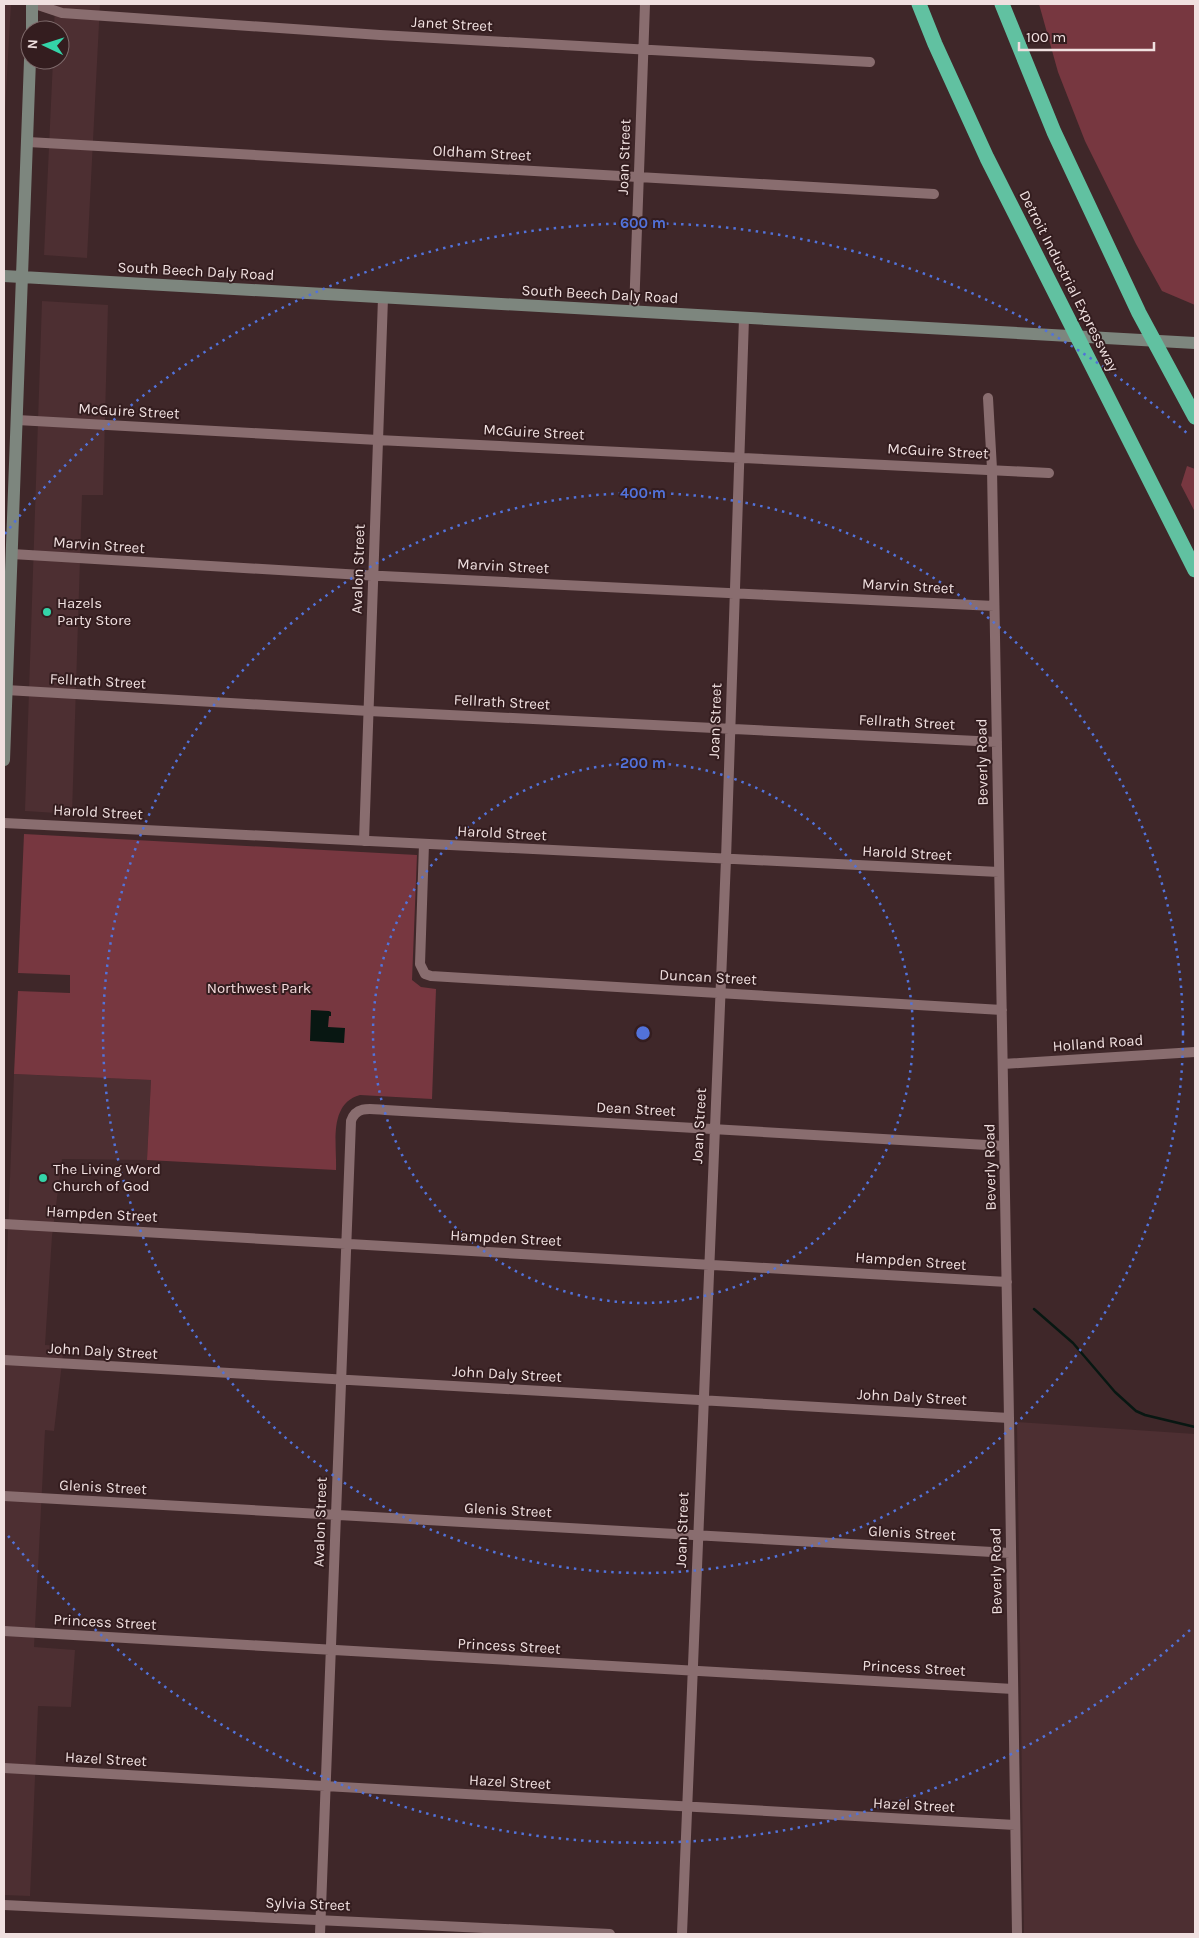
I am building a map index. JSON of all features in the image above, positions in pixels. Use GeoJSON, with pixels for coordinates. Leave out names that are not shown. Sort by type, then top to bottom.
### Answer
{"type":"FeatureCollection","features":[{"type":"Feature","properties":{"kind":"highway","name":"Detroit Industrial Expressway"},"geometry":{"type":"LineString","coordinates":[[919,4],[935,44],[987,158],[1195,570]]}},
{"type":"Feature","properties":{"kind":"highway"},"geometry":{"type":"LineString","coordinates":[[1002,4],[1054,132],[1139,313],[1195,417]]}},
{"type":"Feature","properties":{"kind":"street"},"geometry":{"type":"LineString","coordinates":[[33,20],[34,4]]}},
{"type":"Feature","properties":{"kind":"street","name":"Janet Street"},"geometry":{"type":"LineString","coordinates":[[34,4],[62,13],[643,50],[870,62]]}},
{"type":"Feature","properties":{"kind":"street","name":"Joan Street"},"geometry":{"type":"LineString","coordinates":[[634,312],[645,4]]}},
{"type":"Feature","properties":{"kind":"street"},"geometry":{"type":"LineString","coordinates":[[4,760],[30,70]]}},
{"type":"Feature","properties":{"kind":"street","name":"Oldham Street"},"geometry":{"type":"LineString","coordinates":[[28,142],[934,194]]}},
{"type":"Feature","properties":{"kind":"street","name":"South Beech Daly Road"},"geometry":{"type":"LineString","coordinates":[[4,276],[1195,343]]}},
{"type":"Feature","properties":{"kind":"street","name":"Avalon Street"},"geometry":{"type":"LineString","coordinates":[[364,841],[382,298]]}},
{"type":"Feature","properties":{"kind":"street","name":"Joan Street"},"geometry":{"type":"LineString","coordinates":[[682,1934],[702,1400],[726,859],[744,318]]}},
{"type":"Feature","properties":{"kind":"street","name":"Beverly Road"},"geometry":{"type":"LineString","coordinates":[[988,398],[992,469],[1007,1282],[1016,1934]]}},
{"type":"Feature","properties":{"kind":"street","name":"McGuire Street"},"geometry":{"type":"LineString","coordinates":[[17,420],[378,440],[1049,472]]}},
{"type":"Feature","properties":{"kind":"street","name":"Marvin Street"},"geometry":{"type":"LineString","coordinates":[[12,554],[373,575],[994,606]]}},
{"type":"Feature","properties":{"kind":"street","name":"Fellrath Street"},"geometry":{"type":"LineString","coordinates":[[6,690],[368,711],[997,742]]}},
{"type":"Feature","properties":{"kind":"street","name":"Harold Street"},"geometry":{"type":"LineString","coordinates":[[4,822],[999,872]]}},
{"type":"Feature","properties":{"kind":"street","name":"Duncan Street"},"geometry":{"type":"LineString","coordinates":[[424,844],[420,964],[426,974],[431,976],[1002,1010]]}},
{"type":"Feature","properties":{"kind":"street","name":"Holland Road"},"geometry":{"type":"LineString","coordinates":[[1003,1064],[1195,1052]]}},
{"type":"Feature","properties":{"kind":"street","name":"Dean Street"},"geometry":{"type":"LineString","coordinates":[[356,1112],[362,1109],[386,1110],[1004,1146]]}},
{"type":"Feature","properties":{"kind":"street","name":"Avalon Street"},"geometry":{"type":"LineString","coordinates":[[320,1934],[351,1121],[356,1112]]}},
{"type":"Feature","properties":{"kind":"street","name":"Hampden Street"},"geometry":{"type":"LineString","coordinates":[[4,1224],[1007,1282]]}},
{"type":"Feature","properties":{"kind":"street","name":"John Daly Street"},"geometry":{"type":"LineString","coordinates":[[4,1360],[1009,1418]]}},
{"type":"Feature","properties":{"kind":"street","name":"Glenis Street"},"geometry":{"type":"LineString","coordinates":[[4,1496],[1010,1554]]}},
{"type":"Feature","properties":{"kind":"street","name":"Princess Street"},"geometry":{"type":"LineString","coordinates":[[4,1631],[1013,1689]]}},
{"type":"Feature","properties":{"kind":"street","name":"Hazel Street"},"geometry":{"type":"LineString","coordinates":[[4,1768],[1015,1825]]}},
{"type":"Feature","properties":{"kind":"street","name":"Sylvia Street"},"geometry":{"type":"LineString","coordinates":[[4,1905],[320,1920],[440,1930],[610,1934]]}},
{"type":"Feature","properties":{"kind":"shaded area"},"geometry":{"type":"Polygon","coordinates":[[[4,4],[11,4],[4,128],[4,4]]]}},
{"type":"Feature","properties":{"kind":"shaded area"},"geometry":{"type":"Polygon","coordinates":[[[55,4],[100,4],[87,258],[44,255],[53,70],[70,70],[70,20],[54,20],[55,4]]]}},
{"type":"Feature","properties":{"kind":"shaded area"},"geometry":{"type":"Polygon","coordinates":[[[42,301],[108,305],[103,495],[82,495],[72,814],[25,811],[42,301]]]}},
{"type":"Feature","properties":{"kind":"shaded area"},"geometry":{"type":"Polygon","coordinates":[[[311,1010],[331,1012],[328,1027],[345,1028],[344,1043],[310,1041],[311,1010]]]}},
{"type":"Feature","properties":{"kind":"shaded area"},"geometry":{"type":"Polygon","coordinates":[[[14,1074],[151,1080],[147,1160],[62,1159],[52,1236],[45,1345],[64,1346],[54,1431],[45,1430],[34,1647],[75,1650],[71,1707],[38,1706],[30,1896],[4,1895],[4,1335],[14,1074]]]}},
{"type":"Feature","properties":{"kind":"shaded area"},"geometry":{"type":"Polygon","coordinates":[[[1017,1422],[1195,1434],[1195,1934],[1024,1934],[1017,1422]]]}},
{"type":"Feature","properties":{"kind":"green space"},"geometry":{"type":"Polygon","coordinates":[[[1039,4],[1195,4],[1195,305],[1162,291],[1136,244],[1085,141],[1058,72],[1039,4]]]}},
{"type":"Feature","properties":{"kind":"green space"},"geometry":{"type":"Polygon","coordinates":[[[1187,466],[1195,469],[1195,512],[1181,485],[1187,466]]]}},
{"type":"Feature","properties":{"kind":"green space","name":"Northwest Park"},"geometry":{"type":"Polygon","coordinates":[[[24,834],[417,855],[412,980],[421,987],[436,989],[432,1099],[360,1095],[350,1100],[343,1107],[336,1126],[336,1170],[147,1160],[151,1080],[14,1074],[18,991],[70,993],[70,975],[18,973],[24,834]]]}},
{"type":"Feature","properties":{"kind":"waterway"},"geometry":{"type":"LineString","coordinates":[[1034,1309],[1073,1343],[1115,1392],[1136,1411],[1145,1415],[1195,1427]]}},
{"type":"Feature","properties":{"kind":"place","name":"Hazels Party Store"},"geometry":{"type":"Point","coordinates":[47,612]}},
{"type":"Feature","properties":{"kind":"place","name":"The Living Word Church of God"},"geometry":{"type":"Point","coordinates":[43,1178]}}]}
